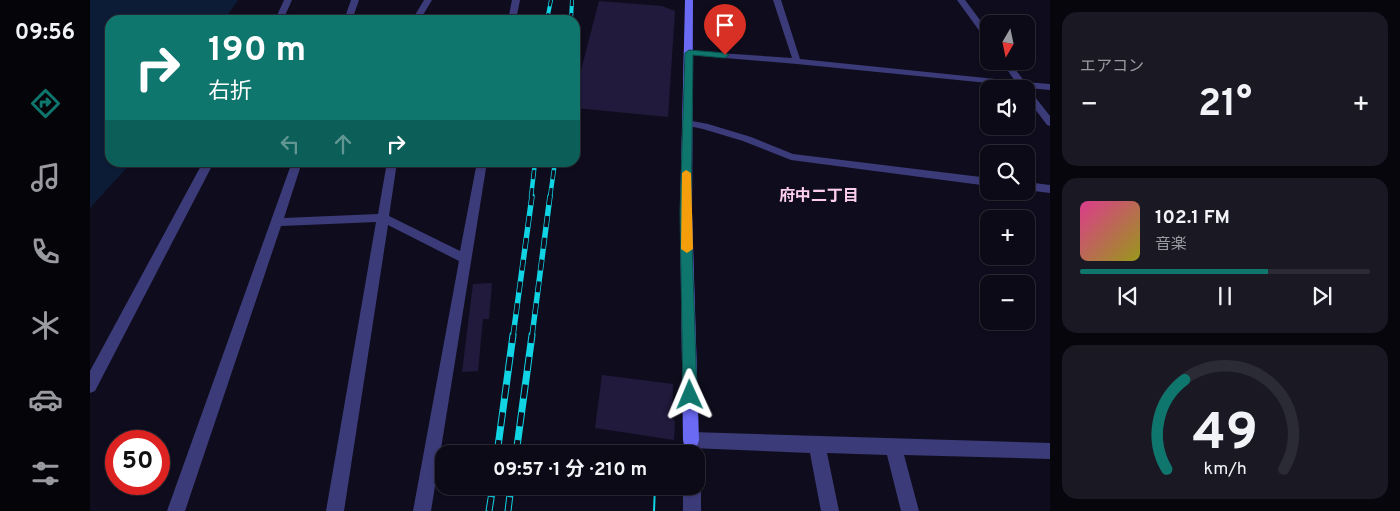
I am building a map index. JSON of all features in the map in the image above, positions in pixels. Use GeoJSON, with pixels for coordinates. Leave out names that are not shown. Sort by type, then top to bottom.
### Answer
{"type":"FeatureCollection","features":[{"type":"Feature","properties":{"kind":"main road"},"geometry":{"type":"LineString","coordinates":[[689,0],[686,212],[692,445]]}},
{"type":"Feature","properties":{"kind":"street"},"geometry":{"type":"LineString","coordinates":[[281,15],[288,0]]}},
{"type":"Feature","properties":{"kind":"street"},"geometry":{"type":"LineString","coordinates":[[350,15],[355,0]]}},
{"type":"Feature","properties":{"kind":"street"},"geometry":{"type":"LineString","coordinates":[[418,15],[428,0]]}},
{"type":"Feature","properties":{"kind":"street"},"geometry":{"type":"LineString","coordinates":[[513,15],[516,0]]}},
{"type":"Feature","properties":{"kind":"street"},"geometry":{"type":"LineString","coordinates":[[777,0],[797,61]]}},
{"type":"Feature","properties":{"kind":"street"},"geometry":{"type":"LineString","coordinates":[[961,0],[980,26]]}},
{"type":"Feature","properties":{"kind":"street"},"geometry":{"type":"LineString","coordinates":[[689,53],[797,61],[980,83]]}},
{"type":"Feature","properties":{"kind":"street"},"geometry":{"type":"LineString","coordinates":[[1035,88],[1050,87]]}},
{"type":"Feature","properties":{"kind":"street"},"geometry":{"type":"LineString","coordinates":[[1035,103],[1050,123]]}},
{"type":"Feature","properties":{"kind":"street"},"geometry":{"type":"LineString","coordinates":[[687,123],[705,126],[747,139],[791,157],[980,181]]}},
{"type":"Feature","properties":{"kind":"street"},"geometry":{"type":"LineString","coordinates":[[90,386],[206,167]]}},
{"type":"Feature","properties":{"kind":"street"},"geometry":{"type":"LineString","coordinates":[[176,511],[295,167]]}},
{"type":"Feature","properties":{"kind":"street"},"geometry":{"type":"LineString","coordinates":[[335,511],[391,167]]}},
{"type":"Feature","properties":{"kind":"street"},"geometry":{"type":"LineString","coordinates":[[422,511],[481,167]]}},
{"type":"Feature","properties":{"kind":"street"},"geometry":{"type":"LineString","coordinates":[[1035,187],[1050,189]]}},
{"type":"Feature","properties":{"kind":"street"},"geometry":{"type":"LineString","coordinates":[[276,222],[383,218],[465,258]]}},
{"type":"Feature","properties":{"kind":"street"},"geometry":{"type":"LineString","coordinates":[[818,445],[830,511]]}},
{"type":"Feature","properties":{"kind":"street"},"geometry":{"type":"LineString","coordinates":[[705,447],[818,445],[1050,451]]}},
{"type":"Feature","properties":{"kind":"street"},"geometry":{"type":"LineString","coordinates":[[893,447],[910,511]]}},
{"type":"Feature","properties":{"kind":"street"},"geometry":{"type":"LineString","coordinates":[[692,495],[692,511]]}},
{"type":"Feature","properties":{"kind":"water"},"geometry":{"type":"Polygon","coordinates":[[[90,0],[238,0],[228,15],[105,15],[105,167],[127,167],[90,208],[90,0]]]}},
{"type":"Feature","properties":{"kind":"building"},"geometry":{"type":"Polygon","coordinates":[[[599,1],[662,6],[675,11],[668,117],[580,108],[580,74],[599,1]]]}},
{"type":"Feature","properties":{"kind":"building"},"geometry":{"type":"Polygon","coordinates":[[[492,283],[489,319],[483,319],[478,371],[462,372],[473,284],[492,283]]]}},
{"type":"Feature","properties":{"kind":"building"},"geometry":{"type":"Polygon","coordinates":[[[602,375],[673,384],[672,419],[675,420],[674,440],[595,428],[602,375]]]}},
{"type":"Feature","properties":{"kind":"tram line"},"geometry":{"type":"LineString","coordinates":[[654,511],[655,495]]}},
{"type":"Feature","properties":{"kind":"railway"},"geometry":{"type":"LineString","coordinates":[[548,15],[551,0]]}},
{"type":"Feature","properties":{"kind":"railway"},"geometry":{"type":"LineString","coordinates":[[571,15],[572,0]]}},
{"type":"Feature","properties":{"kind":"railway"},"geometry":{"type":"LineString","coordinates":[[531,197],[534,167]]}},
{"type":"Feature","properties":{"kind":"railway"},"geometry":{"type":"LineString","coordinates":[[550,197],[554,167]]}},
{"type":"Feature","properties":{"kind":"railway"},"geometry":{"type":"LineString","coordinates":[[513,336],[532,196]]}},
{"type":"Feature","properties":{"kind":"railway"},"geometry":{"type":"LineString","coordinates":[[532,336],[550,196]]}},
{"type":"Feature","properties":{"kind":"railway"},"geometry":{"type":"LineString","coordinates":[[498,445],[513,335]]}},
{"type":"Feature","properties":{"kind":"railway"},"geometry":{"type":"LineString","coordinates":[[517,445],[532,335]]}},
{"type":"Feature","properties":{"kind":"railway"},"geometry":{"type":"LineString","coordinates":[[489,511],[492,495]]}},
{"type":"Feature","properties":{"kind":"railway"},"geometry":{"type":"LineString","coordinates":[[508,511],[510,495]]}},
{"type":"Feature","properties":{"kind":"slow traffic"},"geometry":{"type":"LineString","coordinates":[[686,173],[687,249]]}},
{"type":"Feature","properties":{"kind":"district","name":"府中二丁目"},"geometry":{"type":"Point","coordinates":[819,195]}},
{"type":"Feature","properties":{"kind":"route"},"geometry":{"type":"LineString","coordinates":[[690,395],[686,212],[689,53],[725,55]]}}]}
